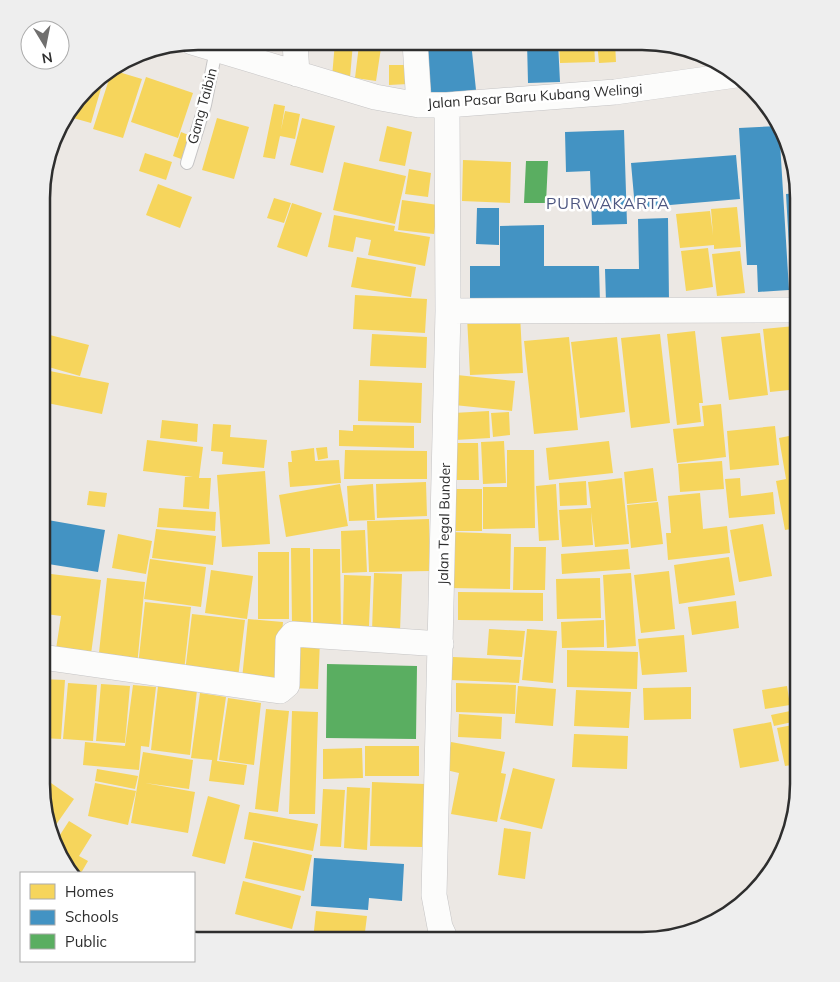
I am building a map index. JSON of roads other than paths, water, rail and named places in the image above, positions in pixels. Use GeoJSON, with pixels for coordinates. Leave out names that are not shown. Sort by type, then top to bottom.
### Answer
{"type":"FeatureCollection","features":[{"type":"Feature","properties":{"kind":"street","name":"Jalan Pasar Baru Kubang Welingi"},"geometry":{"type":"LineString","coordinates":[[216,50],[375,97],[419,105],[447,105],[615,92],[727,77]]}},
{"type":"Feature","properties":{"kind":"street"},"geometry":{"type":"LineString","coordinates":[[296,50],[297,74]]}},
{"type":"Feature","properties":{"kind":"street"},"geometry":{"type":"LineString","coordinates":[[416,50],[419,105]]}},
{"type":"Feature","properties":{"kind":"street","name":"Jalan Tegal Bunder"},"geometry":{"type":"LineString","coordinates":[[442,932],[434,895],[448,311],[447,105]]}},
{"type":"Feature","properties":{"kind":"street"},"geometry":{"type":"LineString","coordinates":[[448,311],[790,310]]}},
{"type":"Feature","properties":{"kind":"street"},"geometry":{"type":"LineString","coordinates":[[50,658],[280,691],[287,685],[288,640],[293,634],[441,644]]}},
{"type":"Feature","properties":{"kind":"lane","name":"Gang Taibin"},"geometry":{"type":"LineString","coordinates":[[187,163],[205,105],[216,50]]}},
{"type":"Feature","properties":{"kind":"district","name":"PURWAKARTA"},"geometry":{"type":"Point","coordinates":[608,203]}}]}
